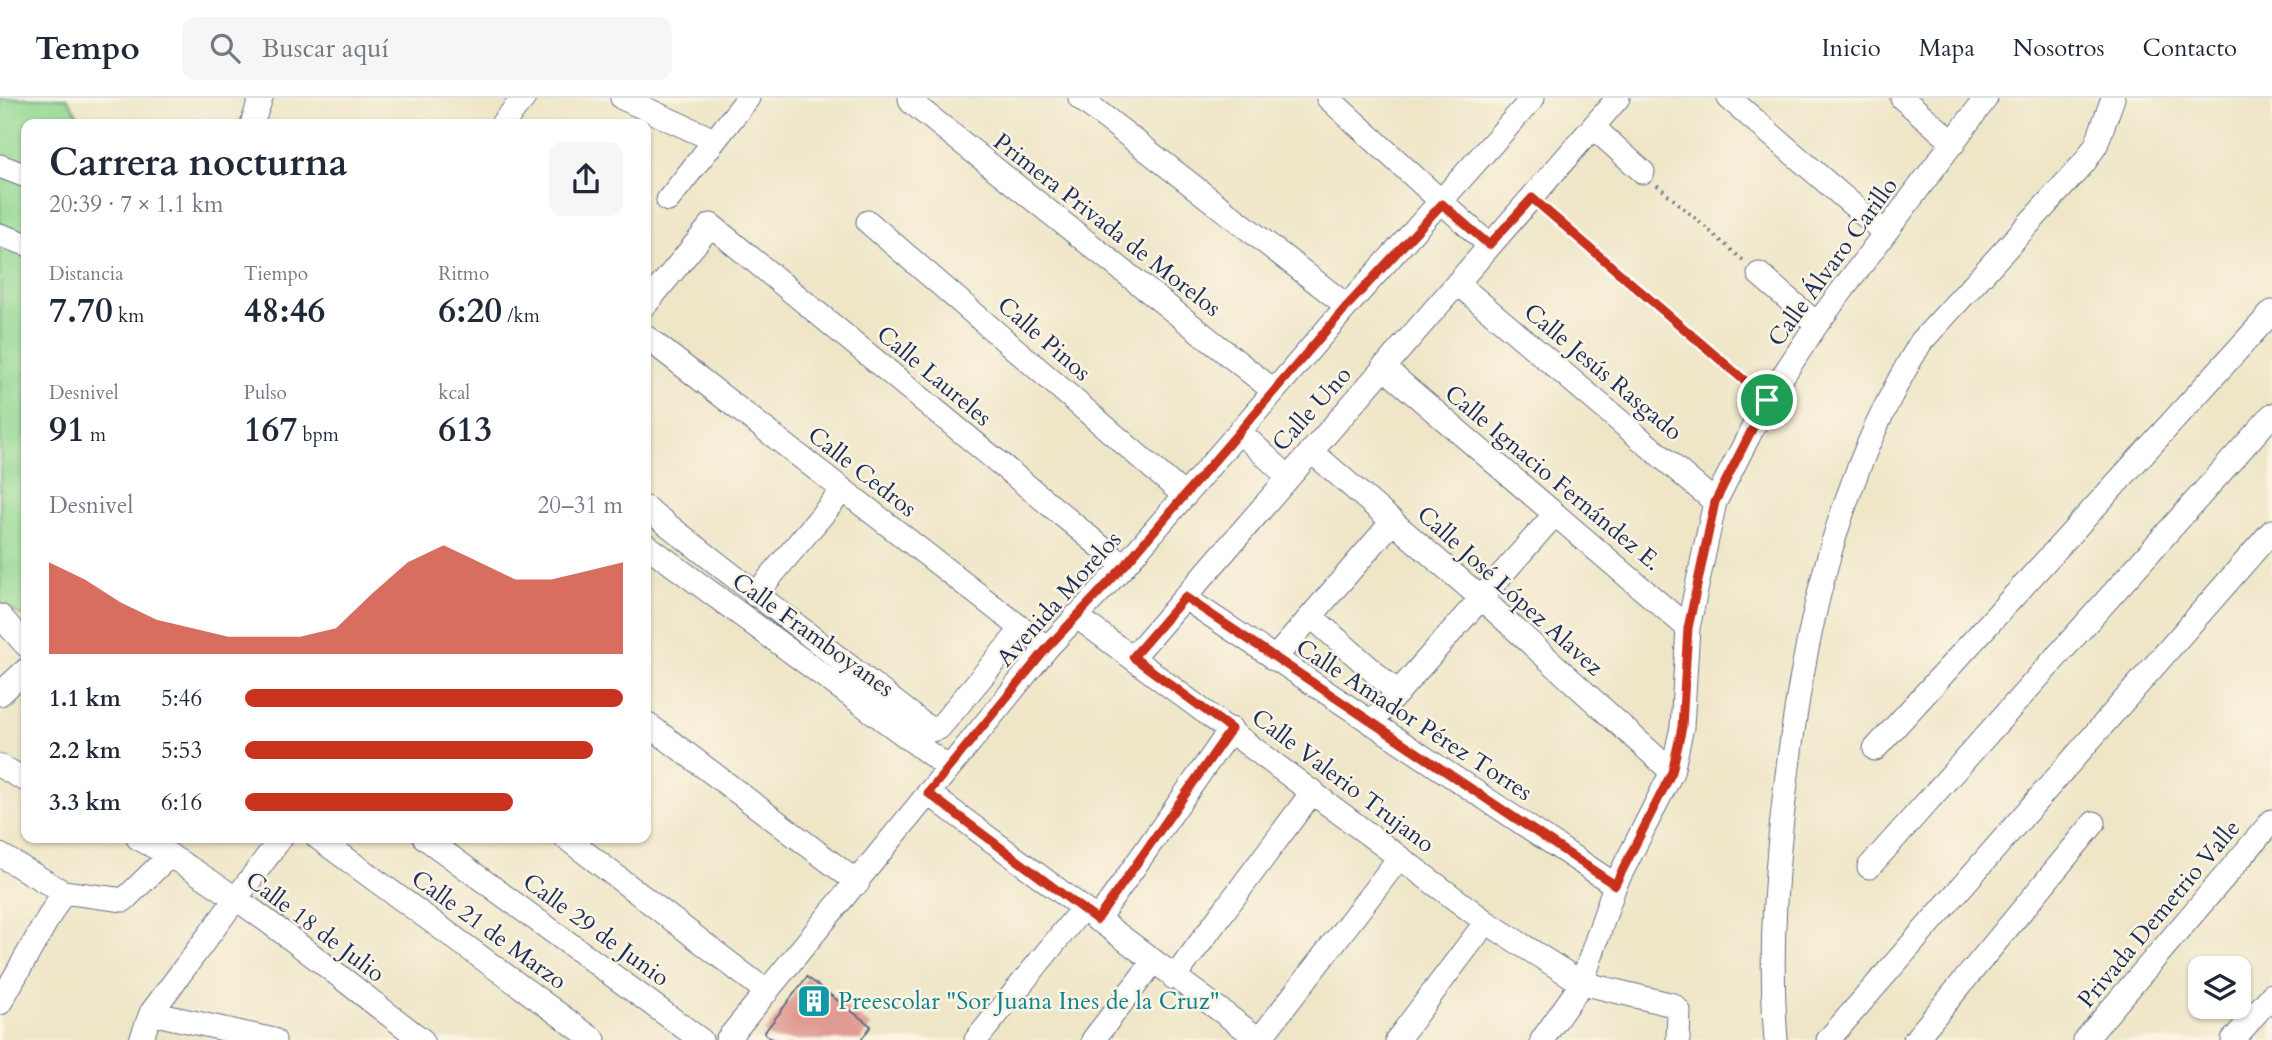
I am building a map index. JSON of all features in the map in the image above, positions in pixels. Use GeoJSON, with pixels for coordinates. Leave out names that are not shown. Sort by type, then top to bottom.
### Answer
{"type":"FeatureCollection","features":[{"type":"Feature","properties":{"kind":"street"},"geometry":{"type":"LineString","coordinates":[[506,119],[524,98]]}},
{"type":"Feature","properties":{"kind":"street"},"geometry":{"type":"LineString","coordinates":[[622,98],[714,140]]}},
{"type":"Feature","properties":{"kind":"street"},"geometry":{"type":"LineString","coordinates":[[668,200],[748,98]]}},
{"type":"Feature","properties":{"kind":"street","name":"Primera Privada de Morelos"},"geometry":{"type":"LineString","coordinates":[[910,98],[922,111],[1274,391]]}},
{"type":"Feature","properties":{"kind":"street"},"geometry":{"type":"LineString","coordinates":[[1080,98],[1347,306]]}},
{"type":"Feature","properties":{"kind":"street"},"geometry":{"type":"LineString","coordinates":[[1328,98],[1389,150],[1442,204],[1489,245]]}},
{"type":"Feature","properties":{"kind":"street","name":"Avenida Morelos"},"geometry":{"type":"LineString","coordinates":[[727,1040],[858,884],[948,768],[1047,648],[1124,566],[1347,306],[1442,204],[1533,98]]}},
{"type":"Feature","properties":{"kind":"street","name":"Calle Uno"},"geometry":{"type":"LineString","coordinates":[[1133,657],[1287,476],[1618,98]]}},
{"type":"Feature","properties":{"kind":"street"},"geometry":{"type":"LineString","coordinates":[[1729,98],[1884,232]]}},
{"type":"Feature","properties":{"kind":"street"},"geometry":{"type":"LineString","coordinates":[[1902,98],[1954,143]]}},
{"type":"Feature","properties":{"kind":"street","name":"Calle Álvaro Carillo"},"geometry":{"type":"LineString","coordinates":[[1542,1040],[1582,983],[1615,885],[1672,772],[1682,727],[1688,628],[1715,502],[1767,400],[1816,324],[1986,98]]}},
{"type":"Feature","properties":{"kind":"street"},"geometry":{"type":"LineString","coordinates":[[1776,1040],[1771,972],[1777,858],[1798,691],[1825,563],[1852,480],[1904,371],[1921,342],[2084,163],[2096,145],[2113,98]]}},
{"type":"Feature","properties":{"kind":"street"},"geometry":{"type":"LineString","coordinates":[[1593,127],[1643,172]]}},
{"type":"Feature","properties":{"kind":"street"},"geometry":{"type":"LineString","coordinates":[[0,166],[21,174]]}},
{"type":"Feature","properties":{"kind":"street","name":"Calle Pinos"},"geometry":{"type":"LineString","coordinates":[[869,222],[1185,496]]}},
{"type":"Feature","properties":{"kind":"street","name":"Calle Laureles"},"geometry":{"type":"LineString","coordinates":[[651,298],[711,225],[1124,566]]}},
{"type":"Feature","properties":{"kind":"street"},"geometry":{"type":"LineString","coordinates":[[0,235],[21,242]]}},
{"type":"Feature","properties":{"kind":"street"},"geometry":{"type":"LineString","coordinates":[[1759,274],[1816,324]]}},
{"type":"Feature","properties":{"kind":"street","name":"Calle Jesús Rasgado"},"geometry":{"type":"LineString","coordinates":[[1457,283],[1715,502]]}},
{"type":"Feature","properties":{"kind":"street"},"geometry":{"type":"LineString","coordinates":[[1875,750],[2272,312]]}},
{"type":"Feature","properties":{"kind":"street","name":"Calle Cedros"},"geometry":{"type":"LineString","coordinates":[[651,341],[1047,648]]}},
{"type":"Feature","properties":{"kind":"street","name":"Calle Ignacio Fernández E."},"geometry":{"type":"LineString","coordinates":[[1383,368],[1688,628]]}},
{"type":"Feature","properties":{"kind":"street"},"geometry":{"type":"LineString","coordinates":[[1869,867],[2272,415]]}},
{"type":"Feature","properties":{"kind":"street"},"geometry":{"type":"LineString","coordinates":[[1239,431],[1287,476]]}},
{"type":"Feature","properties":{"kind":"street","name":"Calle José López Alavez"},"geometry":{"type":"LineString","coordinates":[[1311,451],[1481,598],[1672,772]]}},
{"type":"Feature","properties":{"kind":"street"},"geometry":{"type":"LineString","coordinates":[[755,595],[843,490]]}},
{"type":"Feature","properties":{"kind":"street"},"geometry":{"type":"LineString","coordinates":[[651,512],[932,730],[939,728],[1022,629]]}},
{"type":"Feature","properties":{"kind":"street"},"geometry":{"type":"LineString","coordinates":[[1371,723],[1555,514]]}},
{"type":"Feature","properties":{"kind":"street"},"geometry":{"type":"LineString","coordinates":[[1274,659],[1393,521]]}},
{"type":"Feature","properties":{"kind":"street"},"geometry":{"type":"LineString","coordinates":[[1828,1040],[2272,531]]}},
{"type":"Feature","properties":{"kind":"street","name":"Calle Framboyanes"},"geometry":{"type":"LineString","coordinates":[[651,549],[948,768]]}},
{"type":"Feature","properties":{"kind":"street","name":"Calle Amador Pérez Torres"},"geometry":{"type":"LineString","coordinates":[[1185,597],[1615,885]]}},
{"type":"Feature","properties":{"kind":"street"},"geometry":{"type":"LineString","coordinates":[[0,615],[21,636]]}},
{"type":"Feature","properties":{"kind":"street","name":"Calle Valerio Trujano"},"geometry":{"type":"LineString","coordinates":[[1076,616],[1231,729],[1486,922],[1582,983],[1673,1005],[1679,1011],[1678,1031]]}},
{"type":"Feature","properties":{"kind":"street"},"geometry":{"type":"LineString","coordinates":[[1312,617],[1398,693]]}},
{"type":"Feature","properties":{"kind":"street"},"geometry":{"type":"LineString","coordinates":[[0,694],[21,675]]}},
{"type":"Feature","properties":{"kind":"street"},"geometry":{"type":"LineString","coordinates":[[651,727],[858,884]]}},
{"type":"Feature","properties":{"kind":"street"},"geometry":{"type":"LineString","coordinates":[[976,1040],[1089,914],[1231,729]]}},
{"type":"Feature","properties":{"kind":"street"},"geometry":{"type":"LineString","coordinates":[[0,766],[21,777]]}},
{"type":"Feature","properties":{"kind":"street"},"geometry":{"type":"LineString","coordinates":[[1174,978],[1314,791]]}},
{"type":"Feature","properties":{"kind":"street"},"geometry":{"type":"LineString","coordinates":[[928,793],[1259,1040],[1399,858]]}},
{"type":"Feature","properties":{"kind":"street","name":"Privada Demetrio Valle"},"geometry":{"type":"LineString","coordinates":[[2085,1040],[2272,821]]}},
{"type":"Feature","properties":{"kind":"street"},"geometry":{"type":"LineString","coordinates":[[1915,1040],[2094,823]]}},
{"type":"Feature","properties":{"kind":"street","name":"Calle 18 de Julio"},"geometry":{"type":"LineString","coordinates":[[147,843],[170,855],[236,900],[422,1040]]}},
{"type":"Feature","properties":{"kind":"street"},"geometry":{"type":"LineString","coordinates":[[141,1040],[151,1013],[277,843]]}},
{"type":"Feature","properties":{"kind":"street","name":"Calle 21 de Marzo"},"geometry":{"type":"LineString","coordinates":[[325,843],[594,1040]]}},
{"type":"Feature","properties":{"kind":"street","name":"Calle 29 de Junio"},"geometry":{"type":"LineString","coordinates":[[432,843],[701,1040]]}},
{"type":"Feature","properties":{"kind":"street"},"geometry":{"type":"LineString","coordinates":[[573,843],[767,992]]}},
{"type":"Feature","properties":{"kind":"street"},"geometry":{"type":"LineString","coordinates":[[0,855],[63,892],[124,900],[170,855]]}},
{"type":"Feature","properties":{"kind":"street"},"geometry":{"type":"LineString","coordinates":[[0,1003],[63,892]]}},
{"type":"Feature","properties":{"kind":"street"},"geometry":{"type":"LineString","coordinates":[[1397,1040],[1486,922]]}},
{"type":"Feature","properties":{"kind":"street"},"geometry":{"type":"LineString","coordinates":[[1093,1040],[1154,961]]}},
{"type":"Feature","properties":{"kind":"street"},"geometry":{"type":"LineString","coordinates":[[2233,1040],[2272,995]]}},
{"type":"Feature","properties":{"kind":"street"},"geometry":{"type":"LineString","coordinates":[[151,1013],[274,1040]]}},
{"type":"Feature","properties":{"kind":"path"},"geometry":{"type":"LineString","coordinates":[[1643,172],[1759,274]]}},
{"type":"Feature","properties":{"kind":"path"},"geometry":{"type":"LineString","coordinates":[[1532,198],[1767,400]]}},
{"type":"Feature","properties":{"kind":"green space"},"geometry":{"type":"Polygon","coordinates":[[[0,98],[67,98],[80,119],[21,119],[21,615],[0,604],[0,98]]]}},
{"type":"Feature","properties":{"kind":"building","name":"Preescolar \"Sor Juana Ines de la Cruz\""},"geometry":{"type":"Polygon","coordinates":[[[807,977],[871,1026],[861,1040],[774,1040],[764,1033],[807,977]]]}},
{"type":"Feature","properties":{"kind":"place","name":"Preescolar \"Sor Juana Ines de la Cruz\""},"geometry":{"type":"Point","coordinates":[814,1001]}},
{"type":"Feature","properties":{"kind":"route"},"geometry":{"type":"LineString","coordinates":[[1532,198],[1767,400],[1715,502],[1688,628],[1682,727],[1672,772],[1615,885],[1185,597],[1133,657],[1231,729],[1097,920],[928,793],[1047,648],[1124,566],[1347,306],[1442,204],[1489,245],[1532,198]]}}]}
